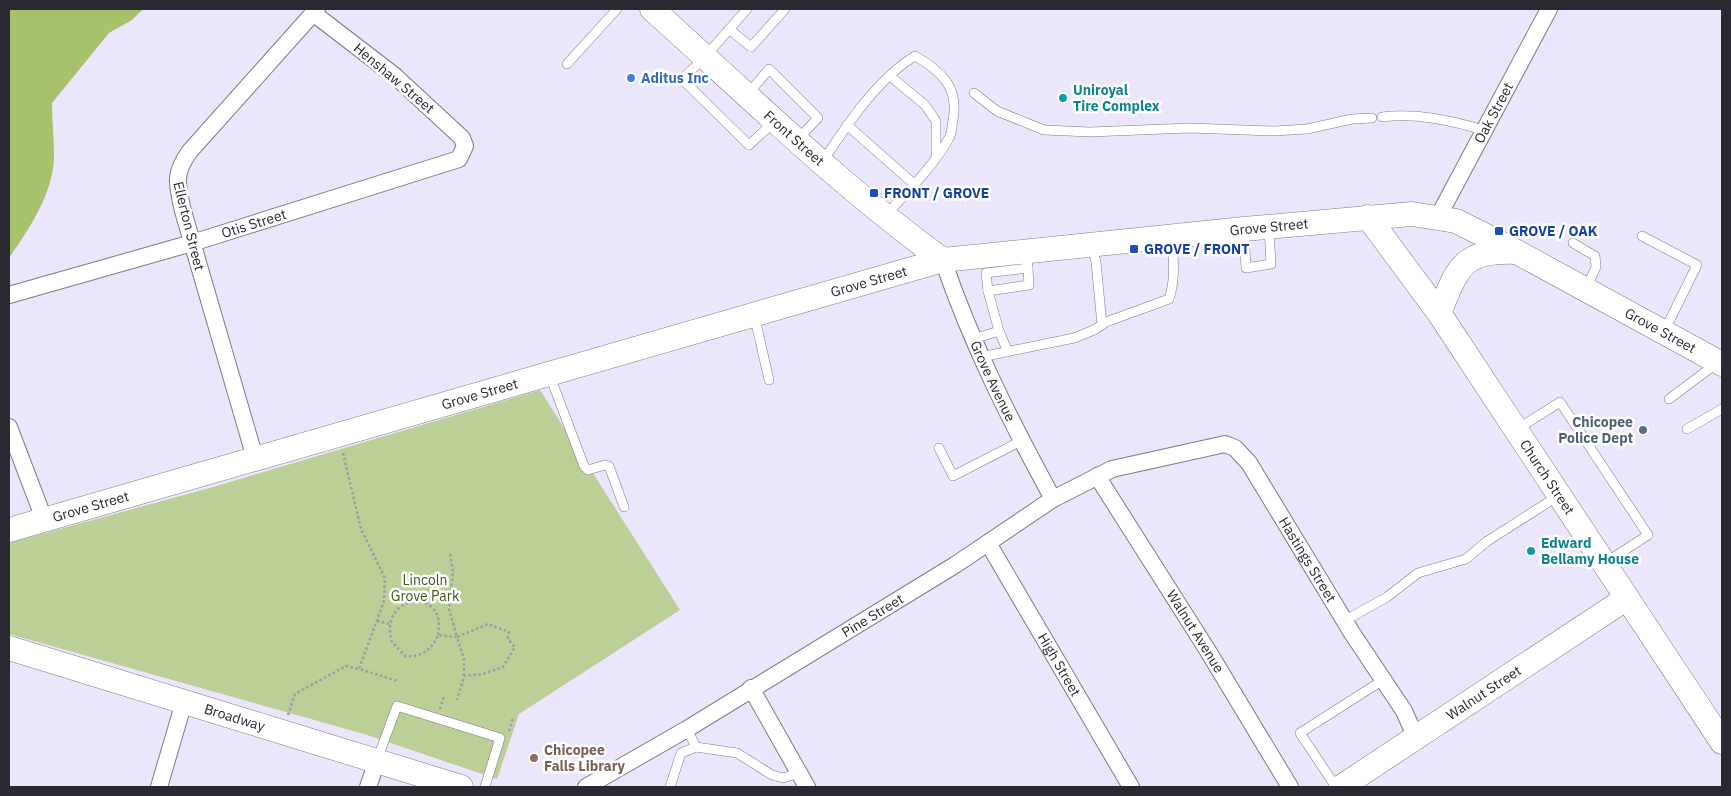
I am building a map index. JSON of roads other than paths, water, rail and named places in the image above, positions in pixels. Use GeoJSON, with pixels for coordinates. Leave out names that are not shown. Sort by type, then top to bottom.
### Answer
{"type":"FeatureCollection","features":[{"type":"Feature","properties":{"kind":"main road","name":"Front Street"},"geometry":{"type":"LineString","coordinates":[[652,9],[822,163],[885,216],[943,260]]}},
{"type":"Feature","properties":{"kind":"main road","name":"Grove Street"},"geometry":{"type":"LineString","coordinates":[[9,530],[943,260],[1028,259],[1091,244],[1172,236],[1368,217],[1412,214],[1438,217],[1470,227],[1721,363]]}},
{"type":"Feature","properties":{"kind":"main road","name":"Church Street"},"geometry":{"type":"LineString","coordinates":[[1368,217],[1439,313],[1604,564],[1720,731]]}},
{"type":"Feature","properties":{"kind":"main road"},"geometry":{"type":"LineString","coordinates":[[1439,313],[1455,275],[1468,260],[1488,252],[1517,252]]}},
{"type":"Feature","properties":{"kind":"main road","name":"Walnut Street"},"geometry":{"type":"LineString","coordinates":[[1341,787],[1627,598]]}},
{"type":"Feature","properties":{"kind":"main road","name":"Broadway"},"geometry":{"type":"LineString","coordinates":[[9,648],[461,787]]}},
{"type":"Feature","properties":{"kind":"street","name":"Oak Street"},"geometry":{"type":"LineString","coordinates":[[1438,217],[1549,9]]}},
{"type":"Feature","properties":{"kind":"street","name":"Henshaw Street"},"geometry":{"type":"LineString","coordinates":[[315,11],[394,76],[462,138],[465,146],[464,150]]}},
{"type":"Feature","properties":{"kind":"street","name":"Ellerton Street"},"geometry":{"type":"LineString","coordinates":[[255,458],[192,243],[177,174],[181,164],[214,122],[315,11]]}},
{"type":"Feature","properties":{"kind":"street","name":"Otis Street"},"geometry":{"type":"LineString","coordinates":[[9,295],[192,243],[459,159],[464,150]]}},
{"type":"Feature","properties":{"kind":"street","name":"Grove Avenue"},"geometry":{"type":"LineString","coordinates":[[943,260],[959,308],[981,357],[1021,442],[1053,499]]}},
{"type":"Feature","properties":{"kind":"street"},"geometry":{"type":"LineString","coordinates":[[9,427],[44,519]]}},
{"type":"Feature","properties":{"kind":"street","name":"Hastings Street"},"geometry":{"type":"LineString","coordinates":[[1162,457],[1225,444],[1235,448],[1249,463],[1344,621],[1404,711],[1416,738]]}},
{"type":"Feature","properties":{"kind":"street","name":"Pine Street"},"geometry":{"type":"LineString","coordinates":[[586,787],[687,729],[750,688],[988,543],[1053,499],[1112,469],[1162,457]]}},
{"type":"Feature","properties":{"kind":"street","name":"Walnut Avenue"},"geometry":{"type":"LineString","coordinates":[[1097,476],[1208,651],[1290,787]]}},
{"type":"Feature","properties":{"kind":"street","name":"High Street"},"geometry":{"type":"LineString","coordinates":[[988,543],[1131,787]]}},
{"type":"Feature","properties":{"kind":"street"},"geometry":{"type":"LineString","coordinates":[[750,688],[803,780]]}},
{"type":"Feature","properties":{"kind":"street"},"geometry":{"type":"LineString","coordinates":[[160,787],[184,702]]}},
{"type":"Feature","properties":{"kind":"street"},"geometry":{"type":"LineString","coordinates":[[368,787],[377,761]]}},
{"type":"Feature","properties":{"kind":"lane"},"geometry":{"type":"LineString","coordinates":[[567,64],[617,9]]}},
{"type":"Feature","properties":{"kind":"lane"},"geometry":{"type":"LineString","coordinates":[[747,9],[706,57],[682,80],[748,145],[776,120]]}},
{"type":"Feature","properties":{"kind":"lane"},"geometry":{"type":"LineString","coordinates":[[729,29],[751,47],[786,9]]}},
{"type":"Feature","properties":{"kind":"lane"},"geometry":{"type":"LineString","coordinates":[[822,163],[847,125],[901,64],[915,56],[929,64],[950,86],[955,98],[950,137],[914,184],[885,216]]}},
{"type":"Feature","properties":{"kind":"lane"},"geometry":{"type":"LineString","coordinates":[[747,95],[769,69],[818,118],[797,140]]}},
{"type":"Feature","properties":{"kind":"lane"},"geometry":{"type":"LineString","coordinates":[[890,76],[925,105],[936,121],[936,155]]}},
{"type":"Feature","properties":{"kind":"lane"},"geometry":{"type":"LineString","coordinates":[[974,93],[997,111],[1044,130],[1090,132],[1188,128],[1274,131],[1307,129],[1352,120],[1398,116],[1444,118],[1483,130]]}},
{"type":"Feature","properties":{"kind":"lane"},"geometry":{"type":"LineString","coordinates":[[847,125],[914,184]]}},
{"type":"Feature","properties":{"kind":"lane"},"geometry":{"type":"LineString","coordinates":[[1244,229],[1246,268],[1271,264],[1269,227]]}},
{"type":"Feature","properties":{"kind":"lane"},"geometry":{"type":"LineString","coordinates":[[981,357],[1058,343],[1169,299],[1172,290],[1174,259],[1172,236]]}},
{"type":"Feature","properties":{"kind":"lane"},"geometry":{"type":"LineString","coordinates":[[1642,236],[1697,265],[1664,332]]}},
{"type":"Feature","properties":{"kind":"lane"},"geometry":{"type":"LineString","coordinates":[[1573,243],[1595,256],[1597,260],[1586,289]]}},
{"type":"Feature","properties":{"kind":"lane"},"geometry":{"type":"LineString","coordinates":[[1091,244],[1096,262],[1102,325]]}},
{"type":"Feature","properties":{"kind":"lane"},"geometry":{"type":"LineString","coordinates":[[988,291],[1030,285],[1028,259],[986,273],[988,291],[999,331],[1008,352]]}},
{"type":"Feature","properties":{"kind":"lane"},"geometry":{"type":"LineString","coordinates":[[754,314],[769,380]]}},
{"type":"Feature","properties":{"kind":"lane"},"geometry":{"type":"LineString","coordinates":[[973,339],[999,331]]}},
{"type":"Feature","properties":{"kind":"lane"},"geometry":{"type":"LineString","coordinates":[[1669,398],[1721,363]]}},
{"type":"Feature","properties":{"kind":"lane"},"geometry":{"type":"LineString","coordinates":[[549,373],[584,466],[588,470],[609,466],[624,507]]}},
{"type":"Feature","properties":{"kind":"lane"},"geometry":{"type":"LineString","coordinates":[[1516,430],[1560,402],[1648,535],[1604,564]]}},
{"type":"Feature","properties":{"kind":"lane"},"geometry":{"type":"LineString","coordinates":[[1687,429],[1722,409]]}},
{"type":"Feature","properties":{"kind":"lane"},"geometry":{"type":"LineString","coordinates":[[939,448],[953,476],[1021,442]]}},
{"type":"Feature","properties":{"kind":"lane"},"geometry":{"type":"LineString","coordinates":[[1344,621],[1387,597],[1418,573],[1466,559],[1486,542],[1559,495]]}},
{"type":"Feature","properties":{"kind":"lane"},"geometry":{"type":"LineString","coordinates":[[1336,787],[1300,733],[1383,680]]}},
{"type":"Feature","properties":{"kind":"lane"},"geometry":{"type":"LineString","coordinates":[[377,761],[397,706],[500,738],[485,787]]}},
{"type":"Feature","properties":{"kind":"lane"},"geometry":{"type":"LineString","coordinates":[[687,729],[696,747]]}},
{"type":"Feature","properties":{"kind":"lane"},"geometry":{"type":"LineString","coordinates":[[670,787],[681,753],[696,747],[737,753],[782,783],[803,780]]}},
{"type":"Feature","properties":{"kind":"place","name":"Aditus Inc"},"geometry":{"type":"Point","coordinates":[631,78]}},
{"type":"Feature","properties":{"kind":"place","name":"Uniroyal Tire Complex"},"geometry":{"type":"Point","coordinates":[1063,98]}},
{"type":"Feature","properties":{"kind":"place","name":"FRONT / GROVE"},"geometry":{"type":"Point","coordinates":[874,193]}},
{"type":"Feature","properties":{"kind":"place","name":"GROVE / OAK"},"geometry":{"type":"Point","coordinates":[1499,231]}},
{"type":"Feature","properties":{"kind":"place","name":"GROVE / FRONT"},"geometry":{"type":"Point","coordinates":[1134,249]}},
{"type":"Feature","properties":{"kind":"place","name":"Chicopee Police Dept"},"geometry":{"type":"Point","coordinates":[1643,430]}},
{"type":"Feature","properties":{"kind":"place","name":"Edward Bellamy House"},"geometry":{"type":"Point","coordinates":[1531,551]}},
{"type":"Feature","properties":{"kind":"place","name":"Chicopee Falls Library"},"geometry":{"type":"Point","coordinates":[534,758]}},
{"type":"Feature","properties":{"kind":"park label","name":"Lincoln Grove Park"},"geometry":{"type":"Point","coordinates":[425,588]}}]}
